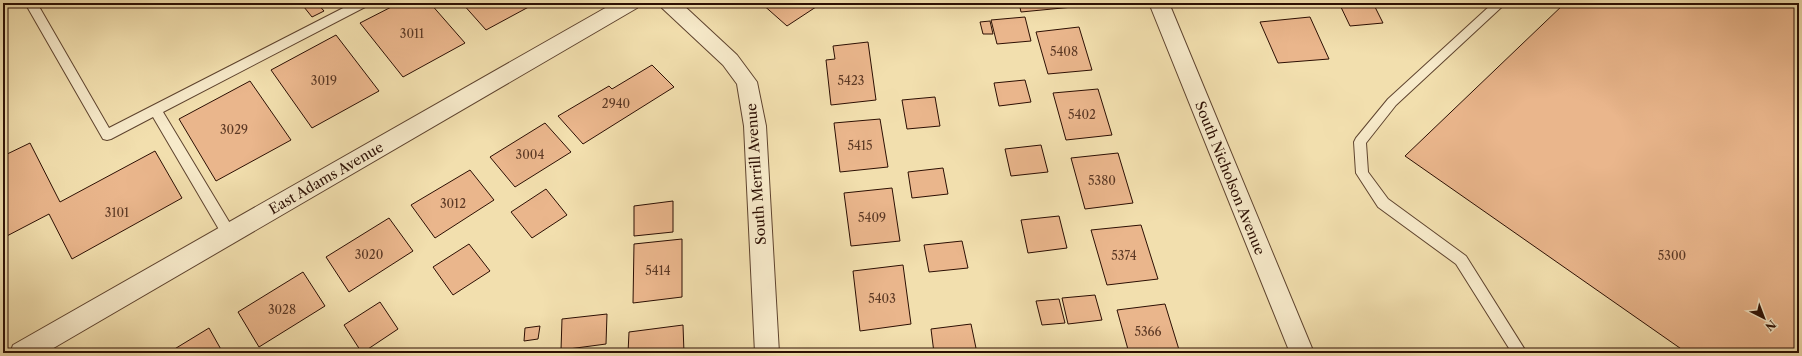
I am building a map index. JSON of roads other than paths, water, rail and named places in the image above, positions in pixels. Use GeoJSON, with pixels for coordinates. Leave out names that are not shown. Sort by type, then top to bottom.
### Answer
{"type":"FeatureCollection","features":[{"type":"Feature","properties":{"kind":"street","name":"East Adams Avenue"},"geometry":{"type":"LineString","coordinates":[[22,353],[630,3]]}},
{"type":"Feature","properties":{"kind":"street","name":"South Merrill Avenue"},"geometry":{"type":"LineString","coordinates":[[669,3],[730,60],[747,82],[755,126],[767,353]]}},
{"type":"Feature","properties":{"kind":"street","name":"South Nicholson Avenue"},"geometry":{"type":"LineString","coordinates":[[1159,3],[1302,353]]}},
{"type":"Feature","properties":{"kind":"lane"},"geometry":{"type":"LineString","coordinates":[[31,3],[107,134],[363,3]]}},
{"type":"Feature","properties":{"kind":"lane"},"geometry":{"type":"LineString","coordinates":[[1500,3],[1392,102],[1360,142],[1362,173],[1383,203],[1461,260],[1520,353]]}},
{"type":"Feature","properties":{"kind":"lane"},"geometry":{"type":"LineString","coordinates":[[155,110],[229,234]]}}]}
